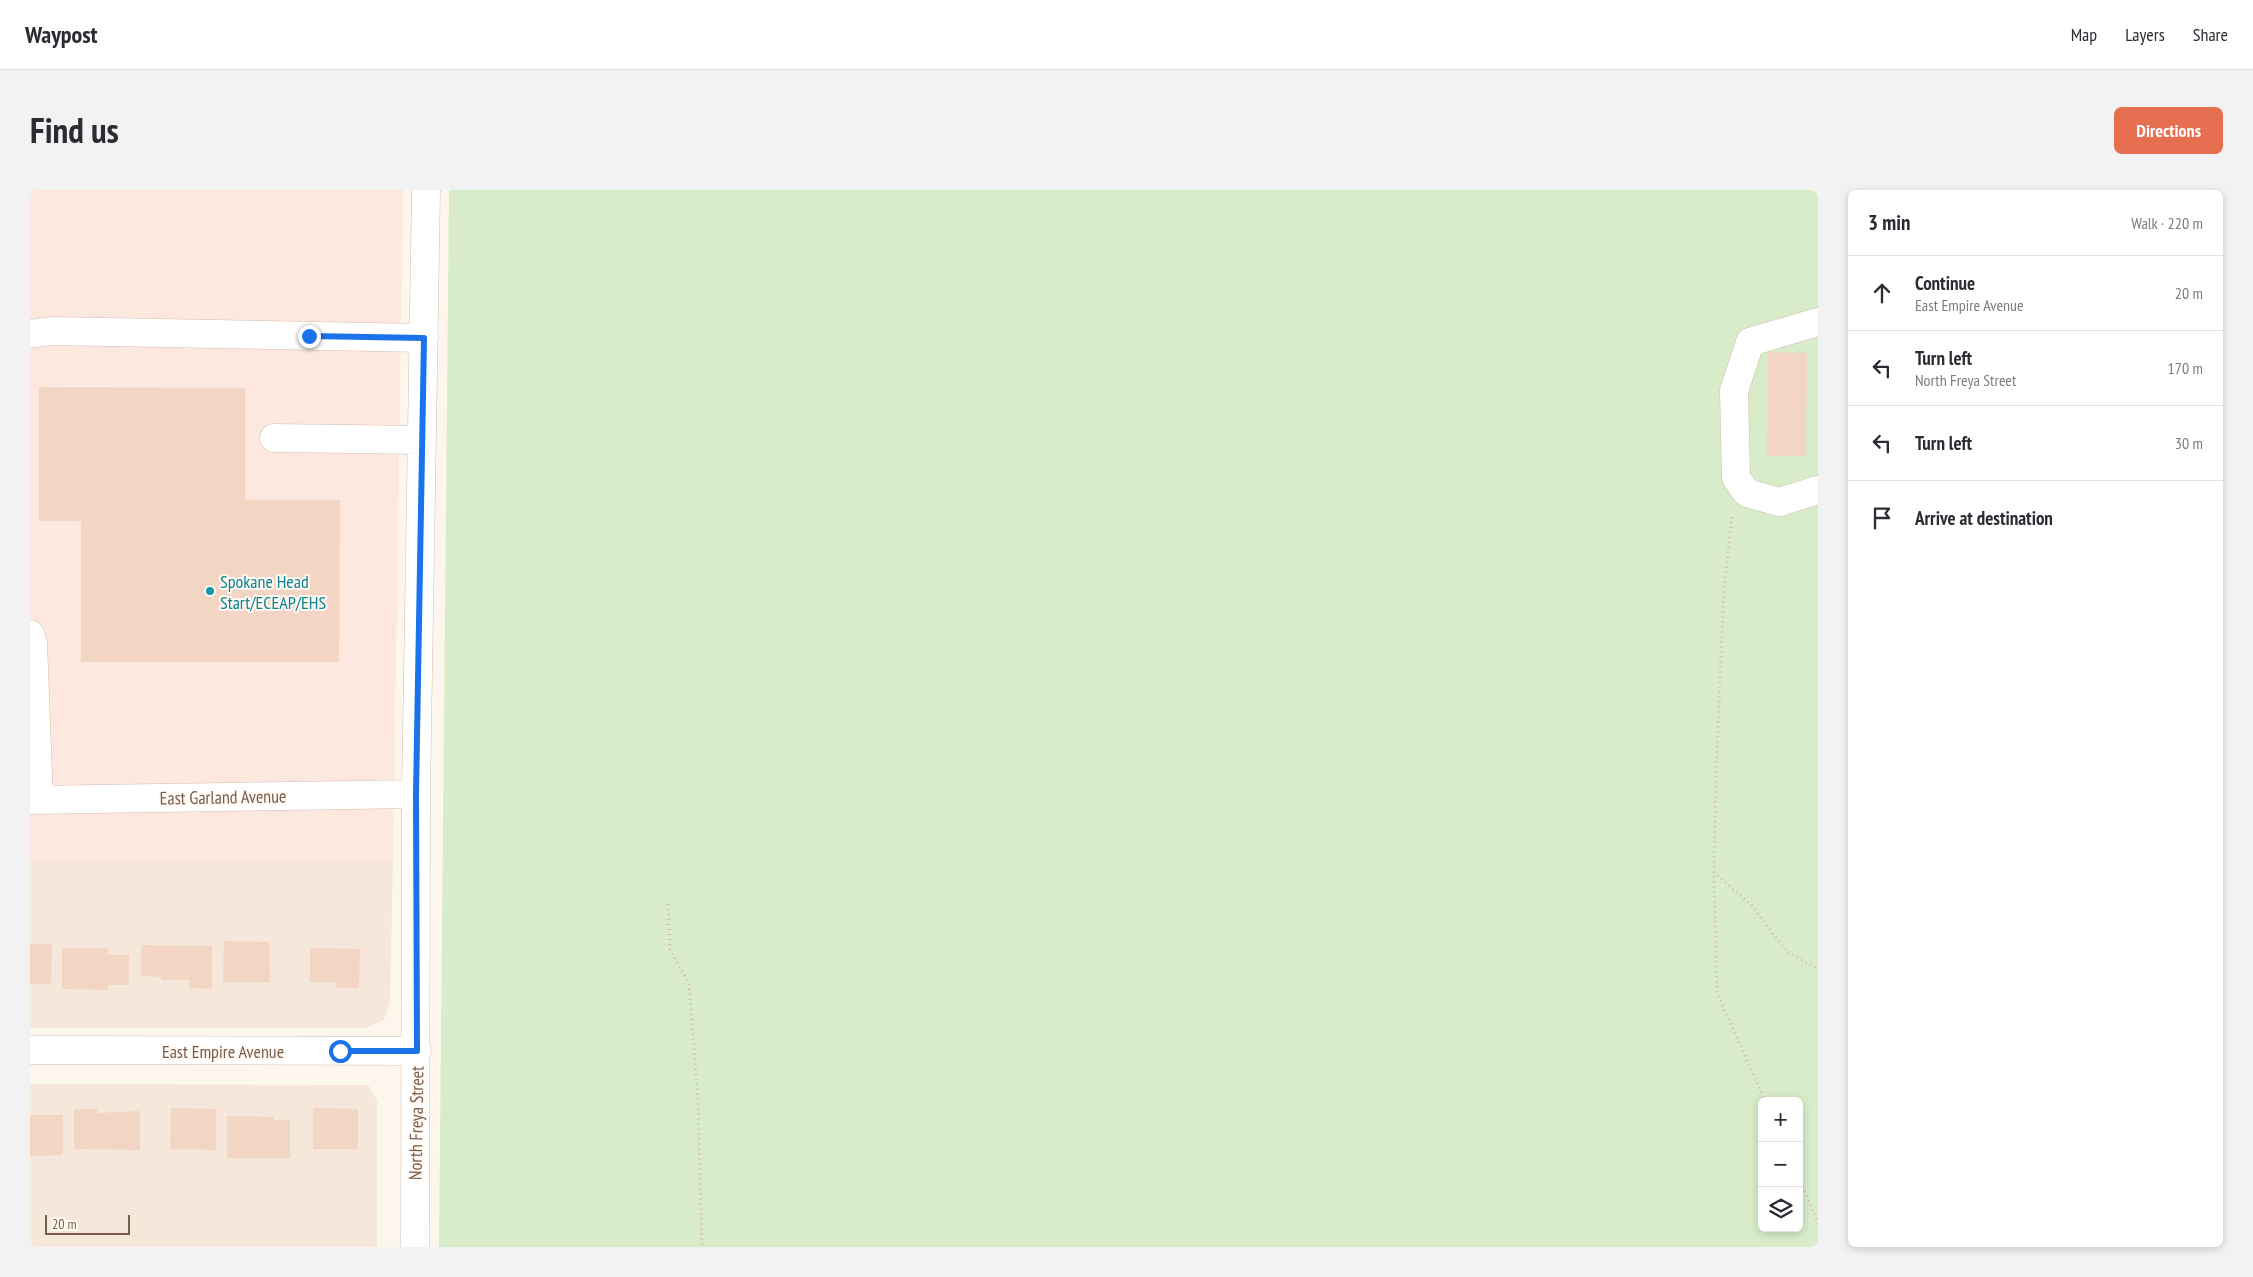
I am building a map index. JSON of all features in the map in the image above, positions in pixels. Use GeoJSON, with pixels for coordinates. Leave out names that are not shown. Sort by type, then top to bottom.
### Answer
{"type":"FeatureCollection","features":[{"type":"Feature","properties":{"kind":"street","name":"North Freya Street"},"geometry":{"type":"LineString","coordinates":[[415,1247],[417,1051],[416,794],[426,190]]}},
{"type":"Feature","properties":{"kind":"street"},"geometry":{"type":"LineString","coordinates":[[1818,322],[1750,342],[1734,392],[1736,478],[1747,493],[1779,502],[1818,490]]}},
{"type":"Feature","properties":{"kind":"street"},"geometry":{"type":"LineString","coordinates":[[30,334],[52,331],[424,338]]}},
{"type":"Feature","properties":{"kind":"street"},"geometry":{"type":"LineString","coordinates":[[274,438],[422,440]]}},
{"type":"Feature","properties":{"kind":"street"},"geometry":{"type":"LineString","coordinates":[[30,634],[34,643],[34,800]]}},
{"type":"Feature","properties":{"kind":"street","name":"East Garland Avenue"},"geometry":{"type":"LineString","coordinates":[[34,800],[416,794]]}},
{"type":"Feature","properties":{"kind":"street","name":"East Empire Avenue"},"geometry":{"type":"LineString","coordinates":[[30,1050],[417,1051]]}},
{"type":"Feature","properties":{"kind":"path"},"geometry":{"type":"LineString","coordinates":[[1736,478],[1724,587],[1714,872],[1717,993],[1763,1097]]}},
{"type":"Feature","properties":{"kind":"path"},"geometry":{"type":"LineString","coordinates":[[1714,872],[1752,906],[1786,951],[1818,969]]}},
{"type":"Feature","properties":{"kind":"path"},"geometry":{"type":"LineString","coordinates":[[668,904],[670,950],[689,983],[698,1102],[702,1247]]}},
{"type":"Feature","properties":{"kind":"path"},"geometry":{"type":"LineString","coordinates":[[1803,1187],[1818,1224]]}},
{"type":"Feature","properties":{"kind":"shaded area"},"geometry":{"type":"Polygon","coordinates":[[[30,190],[403,190],[393,860],[30,860],[30,190]]]}},
{"type":"Feature","properties":{"kind":"shaded area"},"geometry":{"type":"Polygon","coordinates":[[[30,860],[393,860],[390,1003],[384,1020],[365,1028],[30,1028],[30,860]]]}},
{"type":"Feature","properties":{"kind":"shaded area"},"geometry":{"type":"Polygon","coordinates":[[[30,1084],[368,1085],[377,1100],[377,1247],[30,1247],[30,1084]]]}},
{"type":"Feature","properties":{"kind":"green space"},"geometry":{"type":"Polygon","coordinates":[[[449,190],[1818,190],[1818,1247],[439,1247],[449,190]]]}},
{"type":"Feature","properties":{"kind":"building"},"geometry":{"type":"Polygon","coordinates":[[[1768,352],[1807,353],[1806,456],[1767,456],[1768,352]]]}},
{"type":"Feature","properties":{"kind":"building","name":"Spokane Head Start/ECEAP/EHS"},"geometry":{"type":"Polygon","coordinates":[[[39,387],[245,388],[245,500],[340,500],[339,662],[81,662],[81,521],[39,521],[39,387]]]}},
{"type":"Feature","properties":{"kind":"building"},"geometry":{"type":"Polygon","coordinates":[[[224,941],[269,942],[270,982],[223,982],[224,941]]]}},
{"type":"Feature","properties":{"kind":"building"},"geometry":{"type":"Polygon","coordinates":[[[30,944],[52,944],[51,984],[30,984],[30,944]]]}},
{"type":"Feature","properties":{"kind":"building"},"geometry":{"type":"Polygon","coordinates":[[[141,945],[212,946],[212,989],[189,988],[189,980],[161,980],[161,977],[141,976],[141,945]]]}},
{"type":"Feature","properties":{"kind":"building"},"geometry":{"type":"Polygon","coordinates":[[[62,948],[108,948],[108,955],[129,955],[129,985],[108,985],[108,990],[62,989],[62,948]]]}},
{"type":"Feature","properties":{"kind":"building"},"geometry":{"type":"Polygon","coordinates":[[[310,948],[360,949],[359,988],[335,988],[336,982],[310,982],[310,948]]]}},
{"type":"Feature","properties":{"kind":"building"},"geometry":{"type":"Polygon","coordinates":[[[171,1108],[216,1109],[216,1150],[170,1149],[171,1108]]]}},
{"type":"Feature","properties":{"kind":"building"},"geometry":{"type":"Polygon","coordinates":[[[313,1108],[358,1109],[358,1149],[313,1149],[313,1108]]]}},
{"type":"Feature","properties":{"kind":"building"},"geometry":{"type":"Polygon","coordinates":[[[74,1109],[97,1109],[97,1113],[140,1111],[140,1150],[74,1149],[74,1109]]]}},
{"type":"Feature","properties":{"kind":"building"},"geometry":{"type":"Polygon","coordinates":[[[30,1115],[63,1115],[63,1155],[30,1156],[30,1115]]]}},
{"type":"Feature","properties":{"kind":"building"},"geometry":{"type":"Polygon","coordinates":[[[227,1116],[274,1117],[274,1120],[290,1120],[290,1158],[227,1158],[227,1116]]]}},
{"type":"Feature","properties":{"kind":"place","name":"Spokane Head Start/ECEAP/EHS"},"geometry":{"type":"Point","coordinates":[210,591]}},
{"type":"Feature","properties":{"kind":"route"},"geometry":{"type":"LineString","coordinates":[[309,336],[424,338],[416,794],[417,1051],[340,1051]]}}]}
